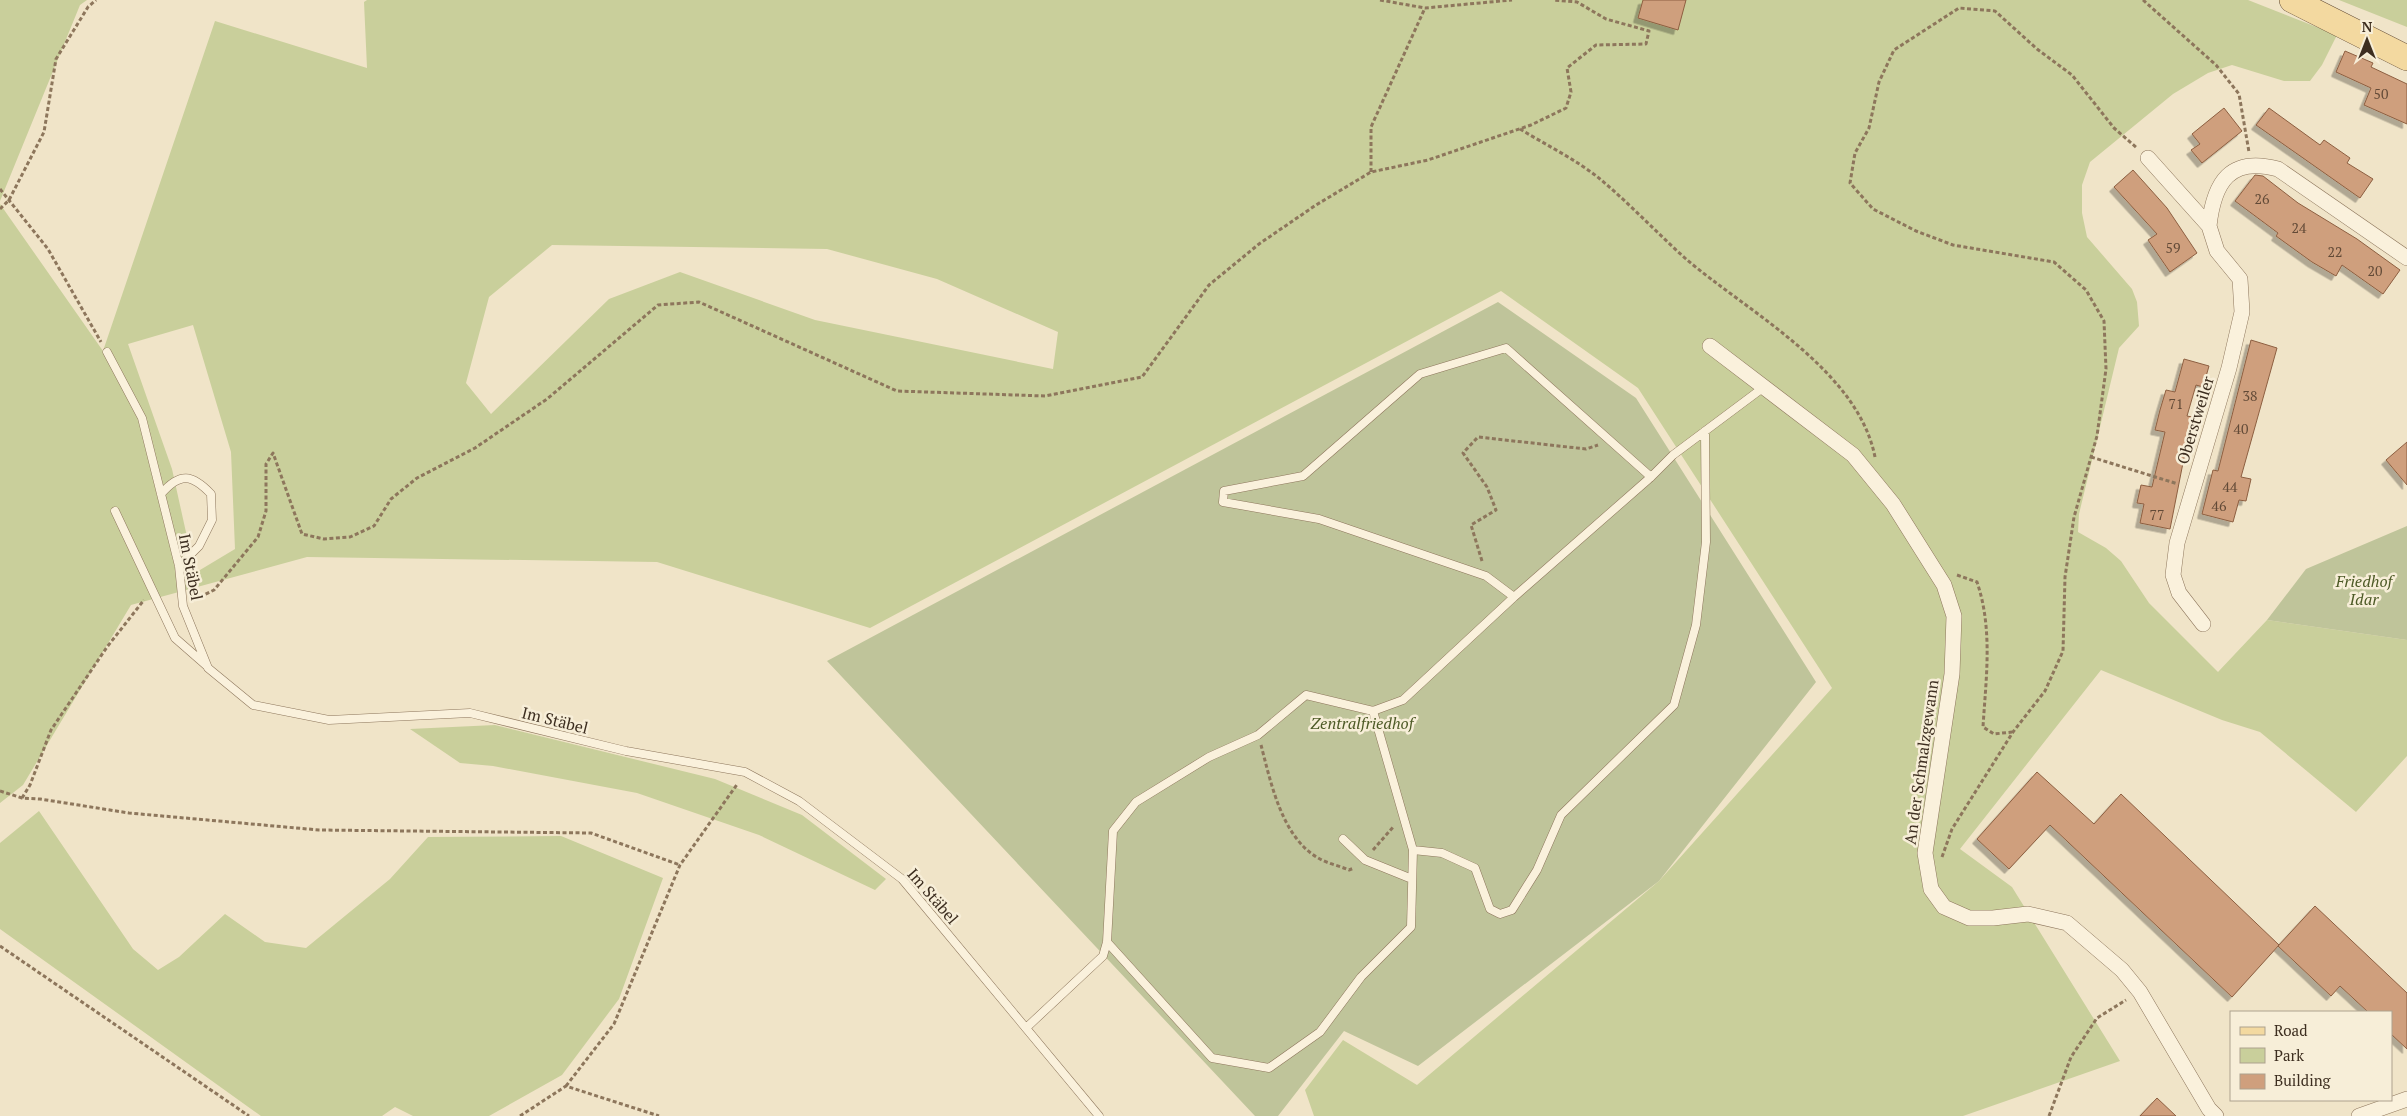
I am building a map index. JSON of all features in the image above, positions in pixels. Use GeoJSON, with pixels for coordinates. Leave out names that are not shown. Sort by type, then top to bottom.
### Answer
{"type":"FeatureCollection","features":[{"type":"Feature","properties":{"kind":"main road"},"geometry":{"type":"LineString","coordinates":[[2292,0],[2407,58]]}},
{"type":"Feature","properties":{"kind":"street","name":"Oberstweiler"},"geometry":{"type":"LineString","coordinates":[[2148,158],[2209,226],[2217,251],[2240,279],[2242,312],[2229,368],[2177,543],[2173,576],[2179,593],[2203,624]]}},
{"type":"Feature","properties":{"kind":"street","name":"Oberstweiler"},"geometry":{"type":"LineString","coordinates":[[2209,226],[2212,201],[2225,180],[2240,166],[2251,164]]}},
{"type":"Feature","properties":{"kind":"street"},"geometry":{"type":"LineString","coordinates":[[2251,164],[2278,169],[2407,258]]}},
{"type":"Feature","properties":{"kind":"street","name":"An der Schmalzgewann"},"geometry":{"type":"LineString","coordinates":[[1710,346],[1853,455],[1882,492],[1944,585],[1954,616],[1952,674],[1925,853],[1931,889],[1944,907],[1969,918],[1993,918],[2028,914],[2067,923],[2122,970],[2140,992],[2209,1109],[2216,1116]]}},
{"type":"Feature","properties":{"kind":"street"},"geometry":{"type":"LineString","coordinates":[[2358,1116],[2407,1099]]}},
{"type":"Feature","properties":{"kind":"lane"},"geometry":{"type":"LineString","coordinates":[[1514,598],[1486,576],[1319,519],[1223,502],[1224,491],[1303,476],[1420,374],[1506,348],[1651,477]]}},
{"type":"Feature","properties":{"kind":"lane","name":"Im Stäbel"},"geometry":{"type":"LineString","coordinates":[[107,352],[142,418],[179,566],[183,606],[208,668],[253,705],[329,720],[470,713],[626,751],[745,772],[799,801],[902,879],[1099,1116]]}},
{"type":"Feature","properties":{"kind":"lane"},"geometry":{"type":"LineString","coordinates":[[1026,1028],[1103,956],[1107,942],[1113,832],[1136,802],[1210,757],[1258,735],[1306,695],[1373,711],[1403,700],[1514,598],[1651,477],[1672,455],[1764,387]]}},
{"type":"Feature","properties":{"kind":"lane"},"geometry":{"type":"LineString","coordinates":[[1413,850],[1442,853],[1475,868],[1490,909],[1500,914],[1512,910],[1537,870],[1561,816],[1674,705],[1696,625],[1706,542],[1705,431]]}},
{"type":"Feature","properties":{"kind":"lane"},"geometry":{"type":"LineString","coordinates":[[161,494],[172,481],[185,478],[198,480],[211,494],[212,520],[199,546],[179,566]]}},
{"type":"Feature","properties":{"kind":"lane"},"geometry":{"type":"LineString","coordinates":[[115,511],[175,638],[208,668]]}},
{"type":"Feature","properties":{"kind":"lane"},"geometry":{"type":"LineString","coordinates":[[1107,942],[1212,1058],[1269,1068],[1320,1032],[1361,978],[1411,927],[1413,850],[1373,711]]}},
{"type":"Feature","properties":{"kind":"lane"},"geometry":{"type":"LineString","coordinates":[[1343,839],[1365,860],[1412,879]]}},
{"type":"Feature","properties":{"kind":"path"},"geometry":{"type":"LineString","coordinates":[[0,209],[9,200],[44,132],[56,59],[88,7],[96,0]]}},
{"type":"Feature","properties":{"kind":"path"},"geometry":{"type":"LineString","coordinates":[[1380,0],[1425,8],[1512,0]]}},
{"type":"Feature","properties":{"kind":"path"},"geometry":{"type":"LineString","coordinates":[[183,606],[214,590],[258,537],[266,511],[266,464],[274,453],[302,534],[324,539],[350,537],[374,526],[391,499],[417,478],[475,448],[547,399],[658,305],[699,302],[897,391],[1045,396],[1142,377],[1209,285],[1259,244],[1371,172],[1428,160],[1520,129],[1566,108],[1571,92],[1567,68],[1596,45],[1646,44],[1649,31],[1606,19],[1577,2],[1553,0]]}},
{"type":"Feature","properties":{"kind":"path"},"geometry":{"type":"LineString","coordinates":[[2143,0],[2216,64],[2239,94],[2251,164]]}},
{"type":"Feature","properties":{"kind":"path"},"geometry":{"type":"LineString","coordinates":[[1371,172],[1370,126],[1425,8]]}},
{"type":"Feature","properties":{"kind":"path"},"geometry":{"type":"LineString","coordinates":[[1931,889],[1952,829],[2013,732],[2045,691],[2063,651],[2066,569],[2074,517],[2097,436],[2106,369],[2104,321],[2086,290],[2054,262],[1953,245],[1916,231],[1873,209],[1850,184],[1855,153],[1870,128],[1879,82],[1894,50],[1959,8],[1995,11],[2036,49],[2072,75],[2114,128],[2148,158]]}},
{"type":"Feature","properties":{"kind":"path"},"geometry":{"type":"LineString","coordinates":[[1520,129],[1599,178],[1687,260],[1777,328],[1841,386],[1872,438],[1882,492]]}},
{"type":"Feature","properties":{"kind":"path"},"geometry":{"type":"LineString","coordinates":[[0,189],[48,249],[107,352]]}},
{"type":"Feature","properties":{"kind":"path"},"geometry":{"type":"LineString","coordinates":[[1486,576],[1471,525],[1496,510],[1487,487],[1463,453],[1478,437],[1586,449],[1610,440]]}},
{"type":"Feature","properties":{"kind":"path"},"geometry":{"type":"LineString","coordinates":[[2091,457],[2193,488]]}},
{"type":"Feature","properties":{"kind":"path"},"geometry":{"type":"LineString","coordinates":[[1944,585],[1954,575],[1977,582],[1985,606],[1988,643],[1983,727],[1994,734],[2013,732]]}},
{"type":"Feature","properties":{"kind":"path"},"geometry":{"type":"LineString","coordinates":[[22,798],[30,785],[51,730],[107,647],[153,589]]}},
{"type":"Feature","properties":{"kind":"path"},"geometry":{"type":"LineString","coordinates":[[1258,735],[1277,805],[1302,846],[1320,860],[1349,870],[1360,865],[1404,815]]}},
{"type":"Feature","properties":{"kind":"path"},"geometry":{"type":"LineString","coordinates":[[520,1116],[566,1086],[614,1024],[680,866],[745,772]]}},
{"type":"Feature","properties":{"kind":"path"},"geometry":{"type":"LineString","coordinates":[[0,791],[22,798],[40,799],[129,813],[319,830],[592,833],[680,866]]}},
{"type":"Feature","properties":{"kind":"path"},"geometry":{"type":"LineString","coordinates":[[0,946],[249,1116]]}},
{"type":"Feature","properties":{"kind":"path"},"geometry":{"type":"LineString","coordinates":[[2049,1116],[2070,1057],[2097,1018],[2140,992]]}},
{"type":"Feature","properties":{"kind":"path"},"geometry":{"type":"LineString","coordinates":[[566,1086],[659,1116]]}},
{"type":"Feature","properties":{"kind":"green space"},"geometry":{"type":"Polygon","coordinates":[[[0,0],[87,0],[80,5],[0,201],[0,0]]]}},
{"type":"Feature","properties":{"kind":"green space"},"geometry":{"type":"Polygon","coordinates":[[[367,0],[2248,0],[2337,35],[2322,65],[2310,81],[2284,81],[2232,65],[2208,73],[2173,94],[2090,162],[2082,185],[2082,213],[2087,237],[2132,289],[2137,302],[2139,326],[2119,348],[2079,514],[2078,532],[2106,548],[2121,561],[2149,603],[2218,672],[2267,620],[2407,640],[2407,756],[2356,812],[2260,732],[2222,720],[2101,670],[1960,849],[2012,887],[2120,1061],[1963,1116],[1314,1116],[1305,1090],[1343,1040],[1417,1085],[1659,881],[1832,688],[1638,388],[1501,291],[870,628],[657,562],[307,557],[131,605],[23,785],[0,803],[0,204],[103,351],[215,21],[367,68],[364,2],[367,0]],[[552,245],[489,297],[466,383],[491,414],[609,299],[680,272],[815,320],[1053,369],[1058,332],[937,279],[827,249],[552,245]],[[193,325],[128,344],[172,469],[195,573],[235,549],[231,452],[193,325]]]}},
{"type":"Feature","properties":{"kind":"green space"},"geometry":{"type":"Polygon","coordinates":[[[2339,0],[2407,0],[2407,27],[2339,0]]]}},
{"type":"Feature","properties":{"kind":"green space","name":"Zentralfriedhof"},"geometry":{"type":"Polygon","coordinates":[[[1498,302],[1636,398],[1816,682],[1659,881],[1418,1066],[1344,1031],[1278,1116],[1255,1116],[827,661],[1498,302]]]}},
{"type":"Feature","properties":{"kind":"green space","name":"Friedhof Idar"},"geometry":{"type":"Polygon","coordinates":[[[2407,526],[2407,640],[2267,620],[2306,569],[2407,526]]]}},
{"type":"Feature","properties":{"kind":"green space"},"geometry":{"type":"Polygon","coordinates":[[[495,725],[715,779],[802,815],[886,879],[875,890],[759,835],[637,793],[493,766],[460,763],[410,729],[495,725]]]}},
{"type":"Feature","properties":{"kind":"green space"},"geometry":{"type":"Polygon","coordinates":[[[39,811],[133,949],[158,970],[179,957],[225,914],[265,942],[306,948],[390,879],[428,837],[561,836],[663,878],[619,999],[562,1075],[489,1116],[413,1116],[395,1107],[382,1116],[261,1116],[0,929],[0,843],[39,811]]]}},
{"type":"Feature","properties":{"kind":"building"},"geometry":{"type":"Polygon","coordinates":[[[1643,0],[1686,0],[1678,30],[1638,18],[1643,0]]]}},
{"type":"Feature","properties":{"kind":"building"},"geometry":{"type":"Polygon","coordinates":[[[2345,51],[2373,63],[2371,67],[2407,84],[2407,124],[2364,105],[2371,88],[2336,72],[2345,51]]]}},
{"type":"Feature","properties":{"kind":"building"},"geometry":{"type":"Polygon","coordinates":[[[2224,108],[2242,131],[2202,163],[2191,150],[2200,144],[2192,134],[2224,108]]]}},
{"type":"Feature","properties":{"kind":"building"},"geometry":{"type":"Polygon","coordinates":[[[2269,108],[2320,145],[2324,140],[2350,158],[2347,163],[2373,179],[2360,198],[2256,125],[2269,108]]]}},
{"type":"Feature","properties":{"kind":"building"},"geometry":{"type":"Polygon","coordinates":[[[2133,170],[2167,208],[2197,253],[2170,272],[2148,240],[2157,234],[2114,187],[2133,170]]]}},
{"type":"Feature","properties":{"kind":"building"},"geometry":{"type":"Polygon","coordinates":[[[2255,175],[2263,176],[2298,203],[2357,239],[2400,270],[2383,294],[2342,265],[2336,276],[2312,262],[2276,236],[2278,233],[2235,201],[2255,175]]]}},
{"type":"Feature","properties":{"kind":"building"},"geometry":{"type":"Polygon","coordinates":[[[2251,340],[2277,348],[2241,477],[2251,479],[2246,501],[2239,500],[2233,522],[2202,514],[2213,470],[2218,471],[2251,340]]]}},
{"type":"Feature","properties":{"kind":"building"},"geometry":{"type":"Polygon","coordinates":[[[2184,359],[2209,366],[2203,387],[2196,385],[2187,416],[2192,417],[2170,529],[2140,523],[2144,504],[2137,503],[2141,485],[2152,487],[2165,432],[2155,430],[2160,410],[2166,390],[2175,392],[2184,359]]]}},
{"type":"Feature","properties":{"kind":"building"},"geometry":{"type":"Polygon","coordinates":[[[2407,442],[2407,485],[2386,460],[2407,442]]]}},
{"type":"Feature","properties":{"kind":"building"},"geometry":{"type":"Polygon","coordinates":[[[2037,772],[2094,824],[2121,794],[2279,945],[2232,997],[2050,825],[2009,869],[1977,839],[2037,772]]]}},
{"type":"Feature","properties":{"kind":"building"},"geometry":{"type":"Polygon","coordinates":[[[2315,906],[2407,993],[2407,1049],[2392,1035],[2392,1011],[2367,1011],[2340,986],[2331,996],[2278,946],[2315,906]]]}},
{"type":"Feature","properties":{"kind":"building"},"geometry":{"type":"Polygon","coordinates":[[[2157,1098],[2176,1116],[2140,1116],[2157,1098]]]}}]}
